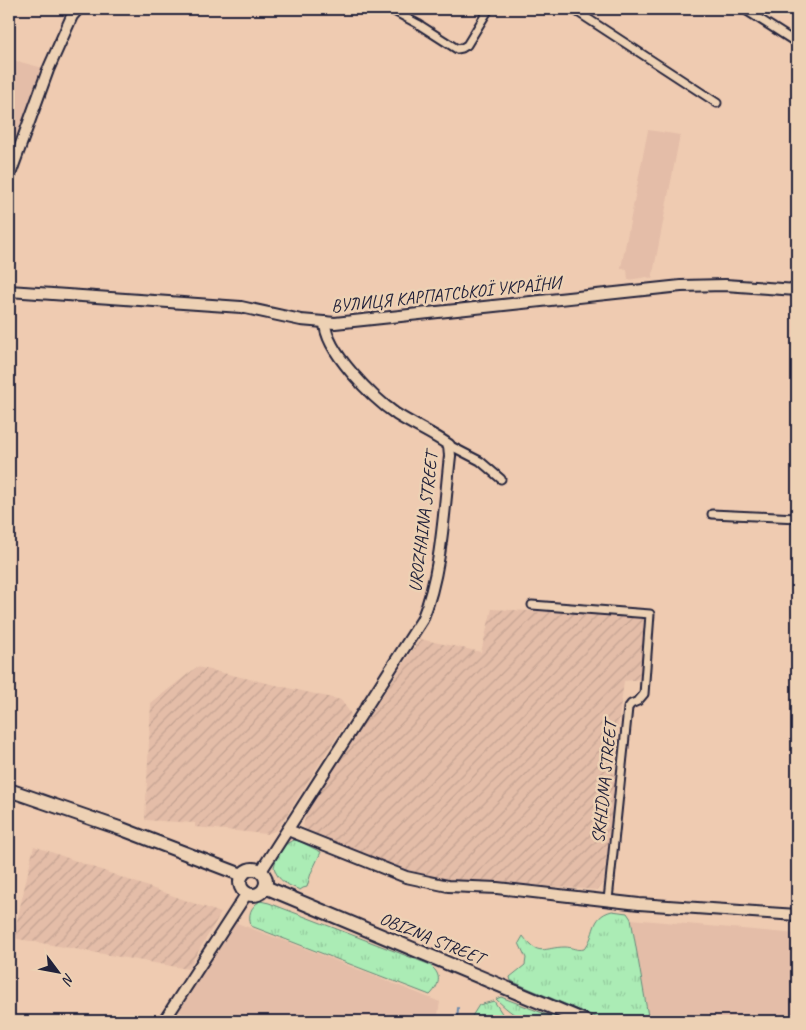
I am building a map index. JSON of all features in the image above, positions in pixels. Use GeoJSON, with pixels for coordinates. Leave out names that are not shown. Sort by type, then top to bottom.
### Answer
{"type":"FeatureCollection","features":[{"type":"Feature","properties":{"kind":"highway"},"geometry":{"type":"LineString","coordinates":[[9,790],[122,828],[242,875]]}},
{"type":"Feature","properties":{"kind":"highway"},"geometry":{"type":"LineString","coordinates":[[253,869],[261,871],[266,878],[265,887],[255,895],[244,891],[240,883],[242,875],[253,869]]}},
{"type":"Feature","properties":{"kind":"highway","name":"OBIZNA STREET"},"geometry":{"type":"LineString","coordinates":[[265,887],[585,1021]]}},
{"type":"Feature","properties":{"kind":"street"},"geometry":{"type":"LineString","coordinates":[[9,177],[48,70],[68,24],[78,9]]}},
{"type":"Feature","properties":{"kind":"street"},"geometry":{"type":"LineString","coordinates":[[390,9],[457,49],[462,48],[471,39],[489,9]]}},
{"type":"Feature","properties":{"kind":"street"},"geometry":{"type":"LineString","coordinates":[[573,9],[717,103]]}},
{"type":"Feature","properties":{"kind":"street"},"geometry":{"type":"LineString","coordinates":[[744,9],[797,44]]}},
{"type":"Feature","properties":{"kind":"street","name":"ВУЛИЦЯ КАРПАТСЬКОЇ УКРАЇНИ"},"geometry":{"type":"LineString","coordinates":[[9,291],[241,308],[294,319],[330,323],[681,286],[725,285],[797,290]]}},
{"type":"Feature","properties":{"kind":"street","name":"UROZHAINA STREET"},"geometry":{"type":"LineString","coordinates":[[330,323],[327,336],[340,356],[370,393],[396,414],[480,461],[501,479]]}},
{"type":"Feature","properties":{"kind":"street","name":"UROZHAINA STREET"},"geometry":{"type":"LineString","coordinates":[[288,830],[414,634],[429,603],[437,563],[450,456],[449,445]]}},
{"type":"Feature","properties":{"kind":"street"},"geometry":{"type":"LineString","coordinates":[[712,514],[797,518]]}},
{"type":"Feature","properties":{"kind":"street","name":"SKHIDNA STREET"},"geometry":{"type":"LineString","coordinates":[[532,605],[650,614],[644,694],[628,708],[608,900]]}},
{"type":"Feature","properties":{"kind":"street"},"geometry":{"type":"LineString","coordinates":[[261,871],[288,830],[406,877],[448,886],[494,888],[608,900],[797,915]]}},
{"type":"Feature","properties":{"kind":"street"},"geometry":{"type":"LineString","coordinates":[[164,1021],[247,893]]}},
{"type":"Feature","properties":{"kind":"shaded area"},"geometry":{"type":"Polygon","coordinates":[[[9,59],[43,68],[9,165],[9,59]]]}},
{"type":"Feature","properties":{"kind":"shaded area"},"geometry":{"type":"Polygon","coordinates":[[[648,130],[680,135],[652,279],[647,277],[628,280],[627,269],[621,268],[648,130]]]}},
{"type":"Feature","properties":{"kind":"shaded area"},"geometry":{"type":"Polygon","coordinates":[[[492,609],[644,617],[642,679],[624,681],[612,771],[617,779],[603,883],[597,890],[438,878],[415,874],[393,868],[305,829],[303,825],[308,808],[420,639],[481,652],[492,609]]]}},
{"type":"Feature","properties":{"kind":"shaded area"},"geometry":{"type":"Polygon","coordinates":[[[197,667],[341,700],[351,714],[277,830],[267,834],[195,827],[195,823],[145,820],[151,703],[197,667]]]}},
{"type":"Feature","properties":{"kind":"shaded area"},"geometry":{"type":"Polygon","coordinates":[[[34,846],[221,913],[188,969],[13,938],[34,846]]]}},
{"type":"Feature","properties":{"kind":"shaded area"},"geometry":{"type":"Polygon","coordinates":[[[631,919],[797,934],[797,1021],[662,1021],[648,1016],[631,919]]]}},
{"type":"Feature","properties":{"kind":"shaded area"},"geometry":{"type":"Polygon","coordinates":[[[234,922],[440,1002],[437,1021],[222,1021],[178,1012],[234,922]]]}},
{"type":"Feature","properties":{"kind":"green space"},"geometry":{"type":"Polygon","coordinates":[[[297,840],[321,852],[307,887],[300,890],[280,879],[274,867],[279,853],[284,846],[297,840]]]}},
{"type":"Feature","properties":{"kind":"green space"},"geometry":{"type":"Polygon","coordinates":[[[260,901],[428,964],[436,971],[438,983],[430,995],[251,926],[251,912],[260,901]]]}},
{"type":"Feature","properties":{"kind":"green space"},"geometry":{"type":"Polygon","coordinates":[[[612,911],[627,913],[631,919],[648,1016],[662,1021],[605,1021],[511,981],[510,977],[525,965],[526,958],[519,943],[523,936],[533,947],[542,950],[558,947],[584,949],[591,938],[596,922],[612,911]]]}},
{"type":"Feature","properties":{"kind":"green space"},"geometry":{"type":"Polygon","coordinates":[[[501,997],[563,1021],[526,1020],[513,1013],[496,999],[501,997]]]}},
{"type":"Feature","properties":{"kind":"green space"},"geometry":{"type":"Polygon","coordinates":[[[494,1001],[503,1015],[503,1021],[469,1021],[479,1005],[494,1001]]]}},
{"type":"Feature","properties":{"kind":"waterway"},"geometry":{"type":"LineString","coordinates":[[457,1021],[458,1008]]}}]}
